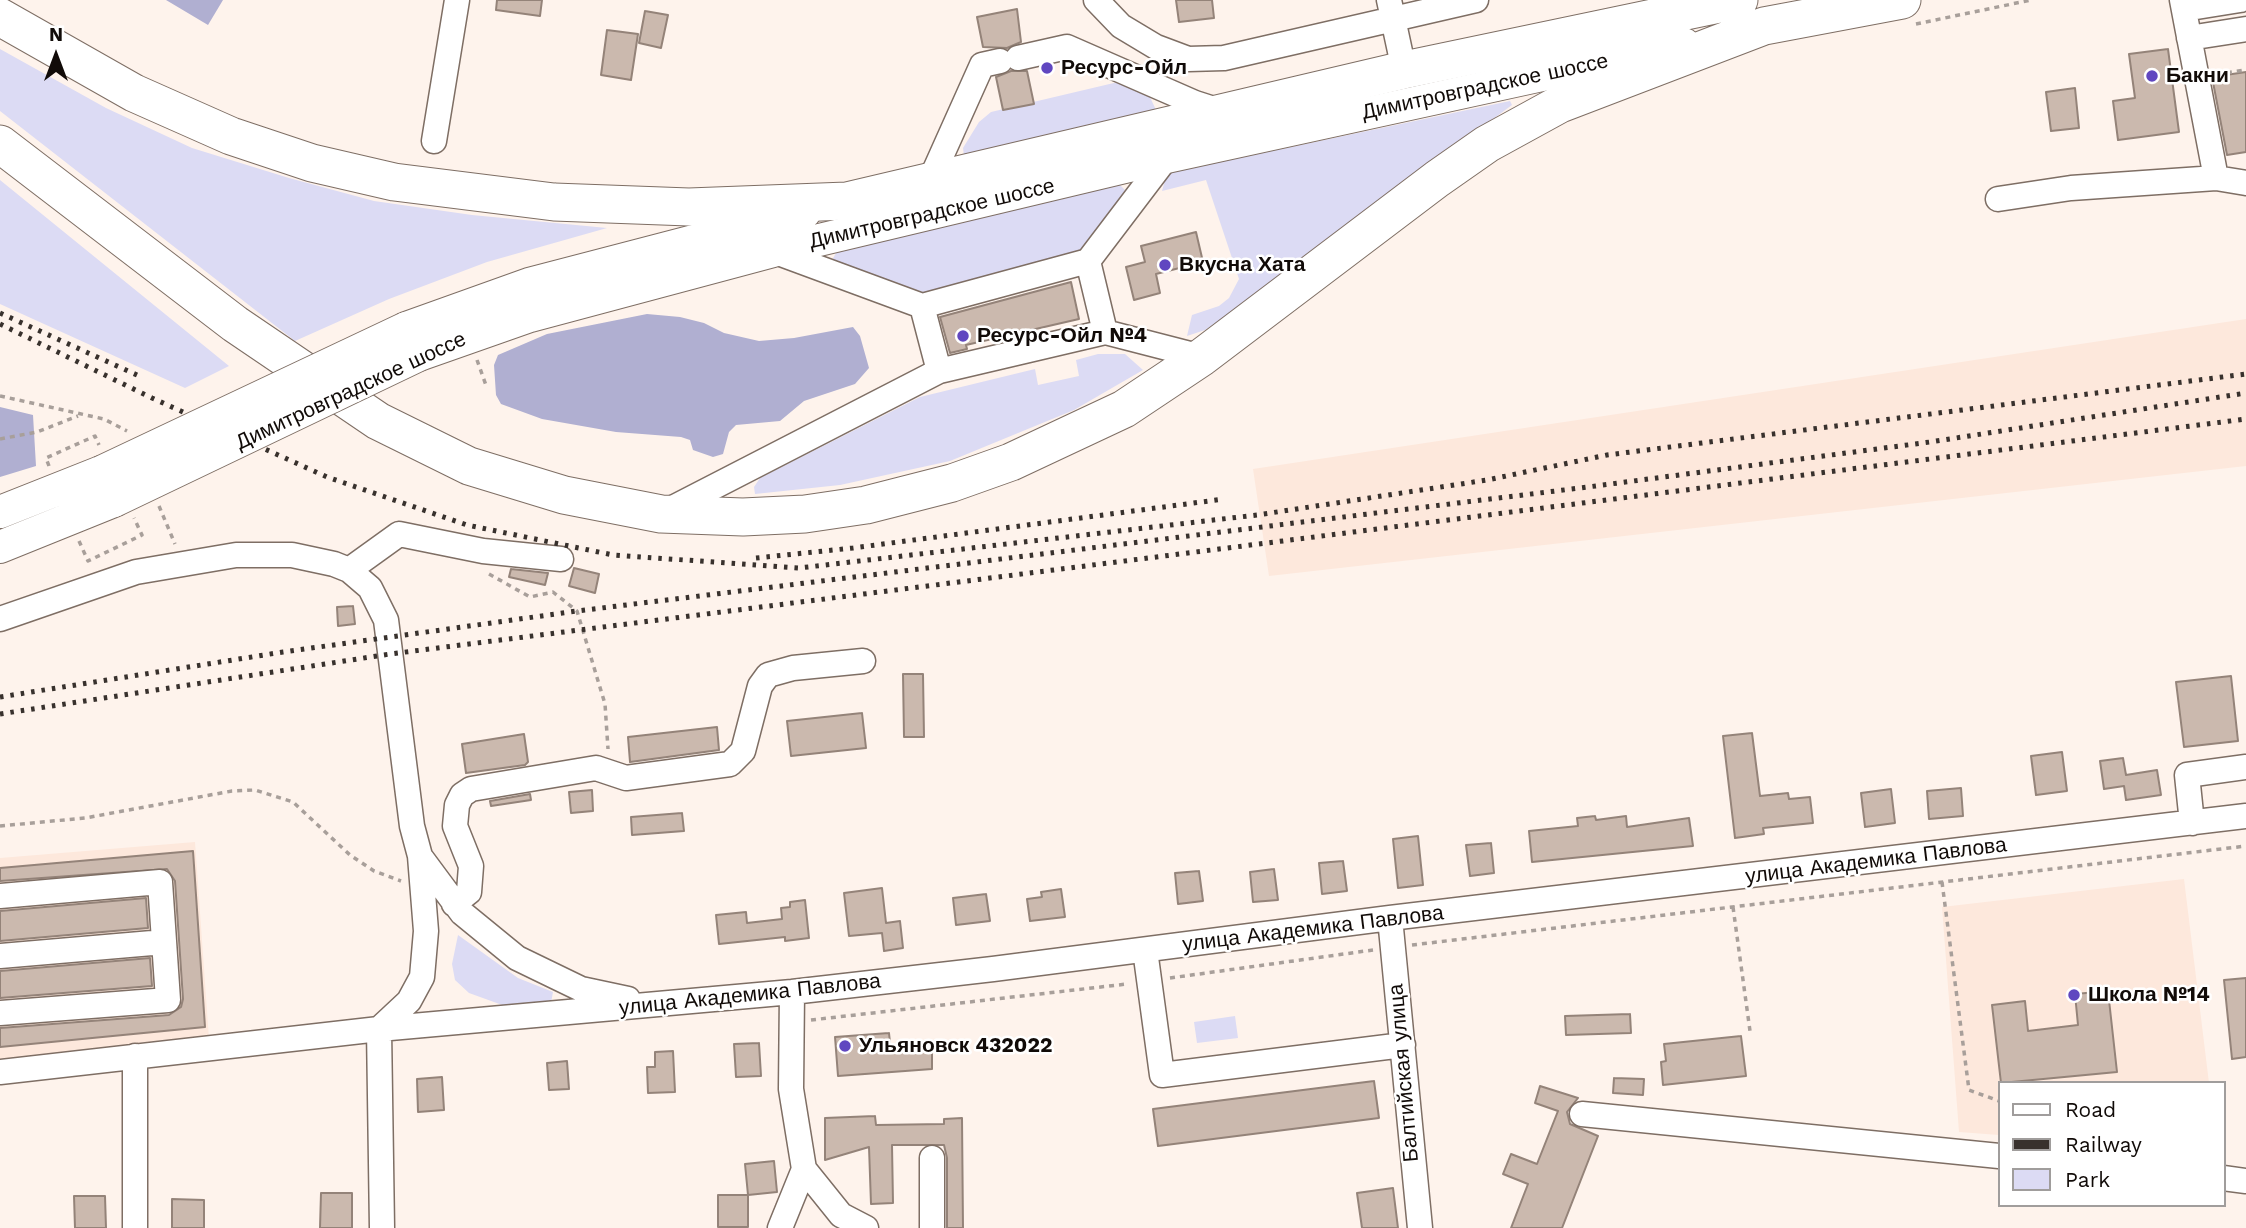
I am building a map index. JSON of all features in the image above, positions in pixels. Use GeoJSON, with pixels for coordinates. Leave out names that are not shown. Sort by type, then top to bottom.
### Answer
{"type":"FeatureCollection","features":[{"type":"Feature","properties":{"kind":"highway","name":"Димитровградское шоссе"},"geometry":{"type":"LineString","coordinates":[[847,201],[1404,70],[1739,0]]}},
{"type":"Feature","properties":{"kind":"highway","name":"Димитровградское шоссе"},"geometry":{"type":"LineString","coordinates":[[1764,26],[1902,0]]}},
{"type":"Feature","properties":{"kind":"highway"},"geometry":{"type":"LineString","coordinates":[[0,17],[134,93],[231,136],[312,163],[394,182],[554,202],[689,207],[847,201]]}},
{"type":"Feature","properties":{"kind":"highway"},"geometry":{"type":"LineString","coordinates":[[0,144],[235,324],[377,421],[469,466],[564,495],[661,514],[743,517],[805,514],[866,505],[952,483],[1064,440],[1124,409],[1202,357],[1487,144],[1560,104],[1764,26]]}},
{"type":"Feature","properties":{"kind":"main road","name":"Димитровградское шоссе"},"geometry":{"type":"LineString","coordinates":[[0,512],[412,342],[530,316],[773,251],[1167,157],[1764,26]]}},
{"type":"Feature","properties":{"kind":"main road","name":"Димитровградское шоссе"},"geometry":{"type":"LineString","coordinates":[[0,547],[114,501],[412,342],[529,284],[847,201]]}},
{"type":"Feature","properties":{"kind":"street"},"geometry":{"type":"LineString","coordinates":[[435,141],[457,0]]}},
{"type":"Feature","properties":{"kind":"street"},"geometry":{"type":"LineString","coordinates":[[1096,0],[1121,26],[1156,47],[1188,59],[1224,58],[1391,11],[1476,0]]}},
{"type":"Feature","properties":{"kind":"street"},"geometry":{"type":"LineString","coordinates":[[2216,178],[2183,5],[2241,0]]}},
{"type":"Feature","properties":{"kind":"street"},"geometry":{"type":"LineString","coordinates":[[1391,11],[1404,70]]}},
{"type":"Feature","properties":{"kind":"street"},"geometry":{"type":"LineString","coordinates":[[2189,38],[2246,29]]}},
{"type":"Feature","properties":{"kind":"street"},"geometry":{"type":"LineString","coordinates":[[930,181],[982,65],[1068,47],[1195,103],[1224,112]]}},
{"type":"Feature","properties":{"kind":"street"},"geometry":{"type":"LineString","coordinates":[[773,251],[922,306],[1088,261],[1167,157]]}},
{"type":"Feature","properties":{"kind":"street"},"geometry":{"type":"LineString","coordinates":[[1997,199],[2071,188],[2216,178],[2246,183]]}},
{"type":"Feature","properties":{"kind":"street"},"geometry":{"type":"LineString","coordinates":[[1088,261],[1105,332]]}},
{"type":"Feature","properties":{"kind":"street"},"geometry":{"type":"LineString","coordinates":[[922,306],[939,371]]}},
{"type":"Feature","properties":{"kind":"street"},"geometry":{"type":"LineString","coordinates":[[661,514],[939,371],[1105,332],[1202,357]]}},
{"type":"Feature","properties":{"kind":"street"},"geometry":{"type":"LineString","coordinates":[[349,570],[399,534],[483,551],[561,559]]}},
{"type":"Feature","properties":{"kind":"street"},"geometry":{"type":"LineString","coordinates":[[0,619],[136,572],[182,562],[236,555],[292,555],[349,570],[370,588],[386,620],[412,826],[420,856],[426,931],[422,976],[409,1001],[379,1029],[383,1228]]}},
{"type":"Feature","properties":{"kind":"street"},"geometry":{"type":"LineString","coordinates":[[454,904],[469,892],[471,866],[456,826],[457,805],[462,795],[471,789],[596,768],[626,778],[730,764],[743,751],[760,686],[768,675],[793,668],[863,661]]}},
{"type":"Feature","properties":{"kind":"street"},"geometry":{"type":"LineString","coordinates":[[2192,823],[2187,775],[2246,767]]}},
{"type":"Feature","properties":{"kind":"street","name":"улица Академика Павлова"},"geometry":{"type":"LineString","coordinates":[[0,1072],[379,1029],[792,992],[2246,816]]}},
{"type":"Feature","properties":{"kind":"street"},"geometry":{"type":"LineString","coordinates":[[420,856],[454,904],[488,937],[548,976],[616,998],[687,1002]]}},
{"type":"Feature","properties":{"kind":"street"},"geometry":{"type":"LineString","coordinates":[[0,897],[160,882],[168,1000],[0,1013]]}},
{"type":"Feature","properties":{"kind":"street","name":"Балтийская улица"},"geometry":{"type":"LineString","coordinates":[[1390,918],[1420,1228]]}},
{"type":"Feature","properties":{"kind":"street"},"geometry":{"type":"LineString","coordinates":[[0,956],[164,942]]}},
{"type":"Feature","properties":{"kind":"street"},"geometry":{"type":"LineString","coordinates":[[1145,950],[1162,1075],[1403,1045]]}},
{"type":"Feature","properties":{"kind":"street"},"geometry":{"type":"LineString","coordinates":[[792,992],[791,1089],[804,1169],[841,1214],[866,1228]]}},
{"type":"Feature","properties":{"kind":"street"},"geometry":{"type":"LineString","coordinates":[[135,1056],[135,1228]]}},
{"type":"Feature","properties":{"kind":"street"},"geometry":{"type":"LineString","coordinates":[[1582,1114],[1997,1156]]}},
{"type":"Feature","properties":{"kind":"street"},"geometry":{"type":"LineString","coordinates":[[932,1158],[932,1228]]}},
{"type":"Feature","properties":{"kind":"street"},"geometry":{"type":"LineString","coordinates":[[780,1228],[804,1169]]}},
{"type":"Feature","properties":{"kind":"street"},"geometry":{"type":"LineString","coordinates":[[2225,1178],[2246,1181]]}},
{"type":"Feature","properties":{"kind":"path"},"geometry":{"type":"LineString","coordinates":[[2197,77],[2246,70]]}},
{"type":"Feature","properties":{"kind":"path"},"geometry":{"type":"LineString","coordinates":[[474,352],[487,388]]}},
{"type":"Feature","properties":{"kind":"path"},"geometry":{"type":"LineString","coordinates":[[0,439],[37,432],[81,415]]}},
{"type":"Feature","properties":{"kind":"path"},"geometry":{"type":"LineString","coordinates":[[78,539],[88,561]]}},
{"type":"Feature","properties":{"kind":"path"},"geometry":{"type":"LineString","coordinates":[[483,551],[489,576],[530,597],[553,592],[577,611],[605,704],[608,756]]}},
{"type":"Feature","properties":{"kind":"path"},"geometry":{"type":"LineString","coordinates":[[0,825],[85,818],[232,791],[255,790],[293,802],[350,855],[374,871],[422,889]]}},
{"type":"Feature","properties":{"kind":"path"},"geometry":{"type":"LineString","coordinates":[[792,1022],[1149,981],[1392,947],[2246,846]]}},
{"type":"Feature","properties":{"kind":"path"},"geometry":{"type":"LineString","coordinates":[[1942,882],[1969,1090],[1997,1100]]}},
{"type":"Feature","properties":{"kind":"path"},"geometry":{"type":"LineString","coordinates":[[1733,907],[1750,1031]]}},
{"type":"Feature","properties":{"kind":"shaded area"},"geometry":{"type":"Polygon","coordinates":[[[166,0],[223,0],[208,25],[166,0]]]}},
{"type":"Feature","properties":{"kind":"shaded area"},"geometry":{"type":"Polygon","coordinates":[[[647,314],[680,317],[704,323],[724,333],[759,341],[794,338],[853,327],[860,336],[869,368],[855,384],[804,401],[780,421],[736,425],[729,432],[723,454],[713,457],[693,450],[690,440],[681,437],[616,432],[542,419],[501,404],[496,395],[494,365],[498,355],[547,334],[647,314]]]}},
{"type":"Feature","properties":{"kind":"shaded area"},"geometry":{"type":"Polygon","coordinates":[[[2246,319],[2246,466],[1269,576],[1253,469],[2246,319]]]}},
{"type":"Feature","properties":{"kind":"shaded area"},"geometry":{"type":"Polygon","coordinates":[[[0,407],[33,415],[36,466],[0,477],[0,407]]]}},
{"type":"Feature","properties":{"kind":"shaded area"},"geometry":{"type":"Polygon","coordinates":[[[195,842],[209,1039],[0,1061],[0,858],[195,842]]]}},
{"type":"Feature","properties":{"kind":"shaded area","name":"Школа №14"},"geometry":{"type":"Polygon","coordinates":[[[2184,879],[2209,1081],[1997,1081],[1997,1135],[1959,1132],[1942,907],[2184,879]]]}},
{"type":"Feature","properties":{"kind":"green space"},"geometry":{"type":"Polygon","coordinates":[[[0,49],[106,108],[192,148],[289,178],[374,201],[472,215],[607,228],[487,262],[389,299],[295,341],[0,111],[0,49]]]}},
{"type":"Feature","properties":{"kind":"green space"},"geometry":{"type":"Polygon","coordinates":[[[1118,82],[1149,95],[1156,110],[964,156],[963,148],[979,122],[991,112],[1118,82]]]}},
{"type":"Feature","properties":{"kind":"green space"},"geometry":{"type":"Polygon","coordinates":[[[1510,101],[1512,105],[1236,309],[1205,330],[1187,336],[1192,315],[1219,306],[1229,298],[1239,279],[1206,180],[1162,191],[1167,173],[1510,101]]]}},
{"type":"Feature","properties":{"kind":"green space"},"geometry":{"type":"Polygon","coordinates":[[[0,180],[229,366],[185,388],[0,304],[0,180]]]}},
{"type":"Feature","properties":{"kind":"green space"},"geometry":{"type":"Polygon","coordinates":[[[1119,184],[1125,190],[1089,249],[931,295],[832,260],[839,248],[1119,184]]]}},
{"type":"Feature","properties":{"kind":"green space"},"geometry":{"type":"Polygon","coordinates":[[[1098,354],[1125,354],[1143,370],[1074,410],[950,461],[840,485],[755,494],[754,487],[760,478],[920,397],[1035,369],[1038,385],[1079,376],[1076,360],[1098,354]]]}},
{"type":"Feature","properties":{"kind":"green space"},"geometry":{"type":"Polygon","coordinates":[[[458,935],[518,978],[553,992],[551,1003],[505,1006],[469,993],[455,980],[452,964],[458,935]]]}},
{"type":"Feature","properties":{"kind":"green space"},"geometry":{"type":"Polygon","coordinates":[[[1235,1016],[1238,1038],[1197,1043],[1194,1022],[1235,1016]]]}},
{"type":"Feature","properties":{"kind":"building"},"geometry":{"type":"Polygon","coordinates":[[[497,0],[542,0],[540,16],[496,10],[497,0]]]}},
{"type":"Feature","properties":{"kind":"building"},"geometry":{"type":"Polygon","coordinates":[[[1176,0],[1212,0],[1214,18],[1179,22],[1176,0]]]}},
{"type":"Feature","properties":{"kind":"building"},"geometry":{"type":"Polygon","coordinates":[[[1017,9],[1021,42],[1007,48],[983,47],[977,17],[1017,9]]]}},
{"type":"Feature","properties":{"kind":"building"},"geometry":{"type":"Polygon","coordinates":[[[645,11],[668,15],[661,48],[639,43],[645,11]]]}},
{"type":"Feature","properties":{"kind":"building"},"geometry":{"type":"Polygon","coordinates":[[[607,30],[638,34],[631,80],[601,75],[607,30]]]}},
{"type":"Feature","properties":{"kind":"building","name":"Бакни"},"geometry":{"type":"Polygon","coordinates":[[[2168,49],[2179,132],[2118,140],[2113,101],[2135,98],[2129,54],[2168,49]]]}},
{"type":"Feature","properties":{"kind":"building"},"geometry":{"type":"Polygon","coordinates":[[[1011,71],[1027,71],[1034,104],[1003,110],[996,77],[1011,71]]]}},
{"type":"Feature","properties":{"kind":"building"},"geometry":{"type":"Polygon","coordinates":[[[2246,72],[2246,152],[2227,155],[2212,77],[2246,72]]]}},
{"type":"Feature","properties":{"kind":"building"},"geometry":{"type":"Polygon","coordinates":[[[2075,88],[2079,128],[2051,131],[2046,92],[2075,88]]]}},
{"type":"Feature","properties":{"kind":"building","name":"Вкусна Хата"},"geometry":{"type":"Polygon","coordinates":[[[1196,232],[1203,262],[1156,274],[1160,293],[1134,300],[1126,267],[1145,262],[1141,246],[1196,232]]]}},
{"type":"Feature","properties":{"kind":"building"},"geometry":{"type":"Polygon","coordinates":[[[1071,282],[1079,319],[966,345],[967,349],[950,353],[940,317],[1071,282]]]}},
{"type":"Feature","properties":{"kind":"building"},"geometry":{"type":"Polygon","coordinates":[[[574,568],[599,574],[595,593],[569,586],[574,568]]]}},
{"type":"Feature","properties":{"kind":"building"},"geometry":{"type":"Polygon","coordinates":[[[511,569],[548,573],[545,585],[509,577],[511,569]]]}},
{"type":"Feature","properties":{"kind":"building"},"geometry":{"type":"Polygon","coordinates":[[[353,606],[355,624],[338,626],[337,607],[353,606]]]}},
{"type":"Feature","properties":{"kind":"building"},"geometry":{"type":"Polygon","coordinates":[[[903,674],[923,674],[924,737],[904,737],[903,674]]]}},
{"type":"Feature","properties":{"kind":"building"},"geometry":{"type":"Polygon","coordinates":[[[2231,676],[2238,741],[2184,747],[2176,682],[2231,676]]]}},
{"type":"Feature","properties":{"kind":"building"},"geometry":{"type":"Polygon","coordinates":[[[862,713],[866,748],[791,756],[787,721],[862,713]]]}},
{"type":"Feature","properties":{"kind":"building"},"geometry":{"type":"Polygon","coordinates":[[[717,727],[719,750],[630,762],[628,737],[717,727]]]}},
{"type":"Feature","properties":{"kind":"building"},"geometry":{"type":"Polygon","coordinates":[[[1752,733],[1760,796],[1788,793],[1789,799],[1810,797],[1813,823],[1763,828],[1764,834],[1735,838],[1723,736],[1752,733]]]}},
{"type":"Feature","properties":{"kind":"building"},"geometry":{"type":"Polygon","coordinates":[[[524,734],[528,762],[525,765],[466,773],[462,744],[524,734]]]}},
{"type":"Feature","properties":{"kind":"building"},"geometry":{"type":"Polygon","coordinates":[[[2062,752],[2067,791],[2036,795],[2031,756],[2062,752]]]}},
{"type":"Feature","properties":{"kind":"building"},"geometry":{"type":"Polygon","coordinates":[[[2123,758],[2126,775],[2157,770],[2161,795],[2126,800],[2124,786],[2104,789],[2100,761],[2123,758]]]}},
{"type":"Feature","properties":{"kind":"building"},"geometry":{"type":"Polygon","coordinates":[[[1961,788],[1963,816],[1929,819],[1927,791],[1961,788]]]}},
{"type":"Feature","properties":{"kind":"building"},"geometry":{"type":"Polygon","coordinates":[[[1891,789],[1895,823],[1865,827],[1861,793],[1891,789]]]}},
{"type":"Feature","properties":{"kind":"building"},"geometry":{"type":"Polygon","coordinates":[[[592,790],[593,811],[571,813],[569,792],[592,790]]]}},
{"type":"Feature","properties":{"kind":"building"},"geometry":{"type":"Polygon","coordinates":[[[530,794],[531,800],[491,806],[490,801],[530,794]]]}},
{"type":"Feature","properties":{"kind":"building"},"geometry":{"type":"Polygon","coordinates":[[[682,813],[684,831],[632,835],[631,817],[682,813]]]}},
{"type":"Feature","properties":{"kind":"building"},"geometry":{"type":"Polygon","coordinates":[[[1595,816],[1596,820],[1626,816],[1627,827],[1689,818],[1693,846],[1532,862],[1529,831],[1578,826],[1577,818],[1595,816]]]}},
{"type":"Feature","properties":{"kind":"building"},"geometry":{"type":"Polygon","coordinates":[[[1418,836],[1423,885],[1398,888],[1393,839],[1418,836]]]}},
{"type":"Feature","properties":{"kind":"building"},"geometry":{"type":"Polygon","coordinates":[[[1491,843],[1494,873],[1470,876],[1466,845],[1491,843]]]}},
{"type":"Feature","properties":{"kind":"building"},"geometry":{"type":"Polygon","coordinates":[[[193,851],[205,1027],[0,1047],[0,1028],[169,1015],[181,1007],[183,999],[175,881],[167,869],[0,881],[0,868],[193,851]]]}},
{"type":"Feature","properties":{"kind":"building"},"geometry":{"type":"Polygon","coordinates":[[[1343,861],[1347,891],[1322,894],[1319,863],[1343,861]]]}},
{"type":"Feature","properties":{"kind":"building"},"geometry":{"type":"Polygon","coordinates":[[[1274,869],[1278,900],[1253,902],[1250,872],[1274,869]]]}},
{"type":"Feature","properties":{"kind":"building"},"geometry":{"type":"Polygon","coordinates":[[[1199,871],[1203,901],[1178,904],[1175,873],[1199,871]]]}},
{"type":"Feature","properties":{"kind":"building"},"geometry":{"type":"Polygon","coordinates":[[[882,888],[886,923],[900,921],[903,948],[884,951],[882,933],[849,936],[844,893],[882,888]]]}},
{"type":"Feature","properties":{"kind":"building"},"geometry":{"type":"Polygon","coordinates":[[[1061,889],[1065,917],[1030,921],[1027,899],[1042,897],[1041,892],[1061,889]]]}},
{"type":"Feature","properties":{"kind":"building"},"geometry":{"type":"Polygon","coordinates":[[[986,894],[990,921],[956,925],[953,898],[986,894]]]}},
{"type":"Feature","properties":{"kind":"building"},"geometry":{"type":"Polygon","coordinates":[[[146,898],[148,928],[0,941],[0,911],[146,898]]]}},
{"type":"Feature","properties":{"kind":"building"},"geometry":{"type":"Polygon","coordinates":[[[805,900],[809,938],[785,941],[785,937],[719,944],[716,915],[746,912],[747,923],[782,919],[781,908],[790,907],[790,902],[805,900]]]}},
{"type":"Feature","properties":{"kind":"building"},"geometry":{"type":"Polygon","coordinates":[[[150,958],[152,986],[0,998],[0,971],[150,958]]]}},
{"type":"Feature","properties":{"kind":"building"},"geometry":{"type":"Polygon","coordinates":[[[2246,978],[2246,1057],[2232,1059],[2224,980],[2246,978]]]}},
{"type":"Feature","properties":{"kind":"building"},"geometry":{"type":"Polygon","coordinates":[[[2108,991],[2117,1072],[2001,1081],[1992,1005],[2025,1001],[2028,1031],[2078,1025],[2075,994],[2108,991]]]}},
{"type":"Feature","properties":{"kind":"building"},"geometry":{"type":"Polygon","coordinates":[[[1630,1014],[1631,1033],[1566,1035],[1565,1016],[1630,1014]]]}},
{"type":"Feature","properties":{"kind":"building"},"geometry":{"type":"Polygon","coordinates":[[[889,1033],[891,1052],[932,1050],[932,1069],[838,1076],[835,1037],[889,1033]]]}},
{"type":"Feature","properties":{"kind":"building"},"geometry":{"type":"Polygon","coordinates":[[[1741,1036],[1746,1076],[1663,1085],[1661,1062],[1666,1061],[1664,1044],[1741,1036]]]}},
{"type":"Feature","properties":{"kind":"building"},"geometry":{"type":"Polygon","coordinates":[[[759,1043],[761,1076],[736,1077],[734,1044],[759,1043]]]}},
{"type":"Feature","properties":{"kind":"building"},"geometry":{"type":"Polygon","coordinates":[[[673,1051],[675,1092],[648,1093],[647,1067],[655,1067],[655,1052],[673,1051]]]}},
{"type":"Feature","properties":{"kind":"building"},"geometry":{"type":"Polygon","coordinates":[[[567,1061],[569,1089],[549,1090],[547,1063],[567,1061]]]}},
{"type":"Feature","properties":{"kind":"building"},"geometry":{"type":"Polygon","coordinates":[[[442,1077],[444,1110],[418,1112],[417,1079],[442,1077]]]}},
{"type":"Feature","properties":{"kind":"building"},"geometry":{"type":"Polygon","coordinates":[[[1614,1078],[1644,1079],[1643,1095],[1613,1093],[1614,1078]]]}},
{"type":"Feature","properties":{"kind":"building"},"geometry":{"type":"Polygon","coordinates":[[[1374,1081],[1379,1118],[1158,1146],[1153,1109],[1374,1081]]]}},
{"type":"Feature","properties":{"kind":"building"},"geometry":{"type":"Polygon","coordinates":[[[1540,1086],[1578,1098],[1567,1112],[1570,1124],[1598,1136],[1562,1228],[1511,1228],[1528,1184],[1503,1174],[1511,1154],[1537,1164],[1558,1111],[1535,1103],[1540,1086]]]}},
{"type":"Feature","properties":{"kind":"building"},"geometry":{"type":"Polygon","coordinates":[[[875,1116],[876,1125],[944,1124],[944,1119],[962,1118],[963,1228],[947,1228],[947,1158],[944,1145],[892,1145],[893,1203],[871,1204],[869,1147],[825,1160],[825,1118],[875,1116]]]}},
{"type":"Feature","properties":{"kind":"building"},"geometry":{"type":"Polygon","coordinates":[[[774,1161],[777,1192],[748,1195],[745,1164],[774,1161]]]}},
{"type":"Feature","properties":{"kind":"building"},"geometry":{"type":"Polygon","coordinates":[[[1393,1188],[1398,1228],[1362,1228],[1357,1193],[1393,1188]]]}},
{"type":"Feature","properties":{"kind":"building"},"geometry":{"type":"Polygon","coordinates":[[[321,1193],[352,1193],[352,1228],[320,1228],[321,1193]]]}},
{"type":"Feature","properties":{"kind":"building"},"geometry":{"type":"Polygon","coordinates":[[[718,1195],[748,1195],[748,1227],[718,1227],[718,1195]]]}},
{"type":"Feature","properties":{"kind":"building"},"geometry":{"type":"Polygon","coordinates":[[[74,1196],[105,1196],[106,1228],[75,1228],[74,1196]]]}},
{"type":"Feature","properties":{"kind":"building"},"geometry":{"type":"Polygon","coordinates":[[[172,1199],[204,1200],[204,1228],[172,1228],[172,1199]]]}},
{"type":"Feature","properties":{"kind":"railway"},"geometry":{"type":"LineString","coordinates":[[0,313],[137,375]]}},
{"type":"Feature","properties":{"kind":"railway"},"geometry":{"type":"LineString","coordinates":[[0,324],[152,398],[327,477],[467,525],[613,555],[799,568],[1257,515],[1487,480],[1607,455],[2246,374]]}},
{"type":"Feature","properties":{"kind":"railway"},"geometry":{"type":"LineString","coordinates":[[0,697],[283,652],[577,611],[1580,488],[1930,442],[2246,393]]}},
{"type":"Feature","properties":{"kind":"railway"},"geometry":{"type":"LineString","coordinates":[[0,714],[390,654],[2246,419]]}},
{"type":"Feature","properties":{"kind":"railway"},"geometry":{"type":"LineString","coordinates":[[756,558],[853,548],[1224,499]]}},
{"type":"Feature","properties":{"kind":"place","name":"Ресурс-Ойл"},"geometry":{"type":"Point","coordinates":[1047,68]}},
{"type":"Feature","properties":{"kind":"place","name":"Бакни"},"geometry":{"type":"Point","coordinates":[2152,76]}},
{"type":"Feature","properties":{"kind":"place","name":"Вкусна Хата"},"geometry":{"type":"Point","coordinates":[1165,265]}},
{"type":"Feature","properties":{"kind":"place","name":"Ресурс-Ойл №4"},"geometry":{"type":"Point","coordinates":[963,336]}},
{"type":"Feature","properties":{"kind":"place","name":"Школа №14"},"geometry":{"type":"Point","coordinates":[2074,995]}},
{"type":"Feature","properties":{"kind":"place","name":"Ульяновск 432022"},"geometry":{"type":"Point","coordinates":[845,1046]}}]}
